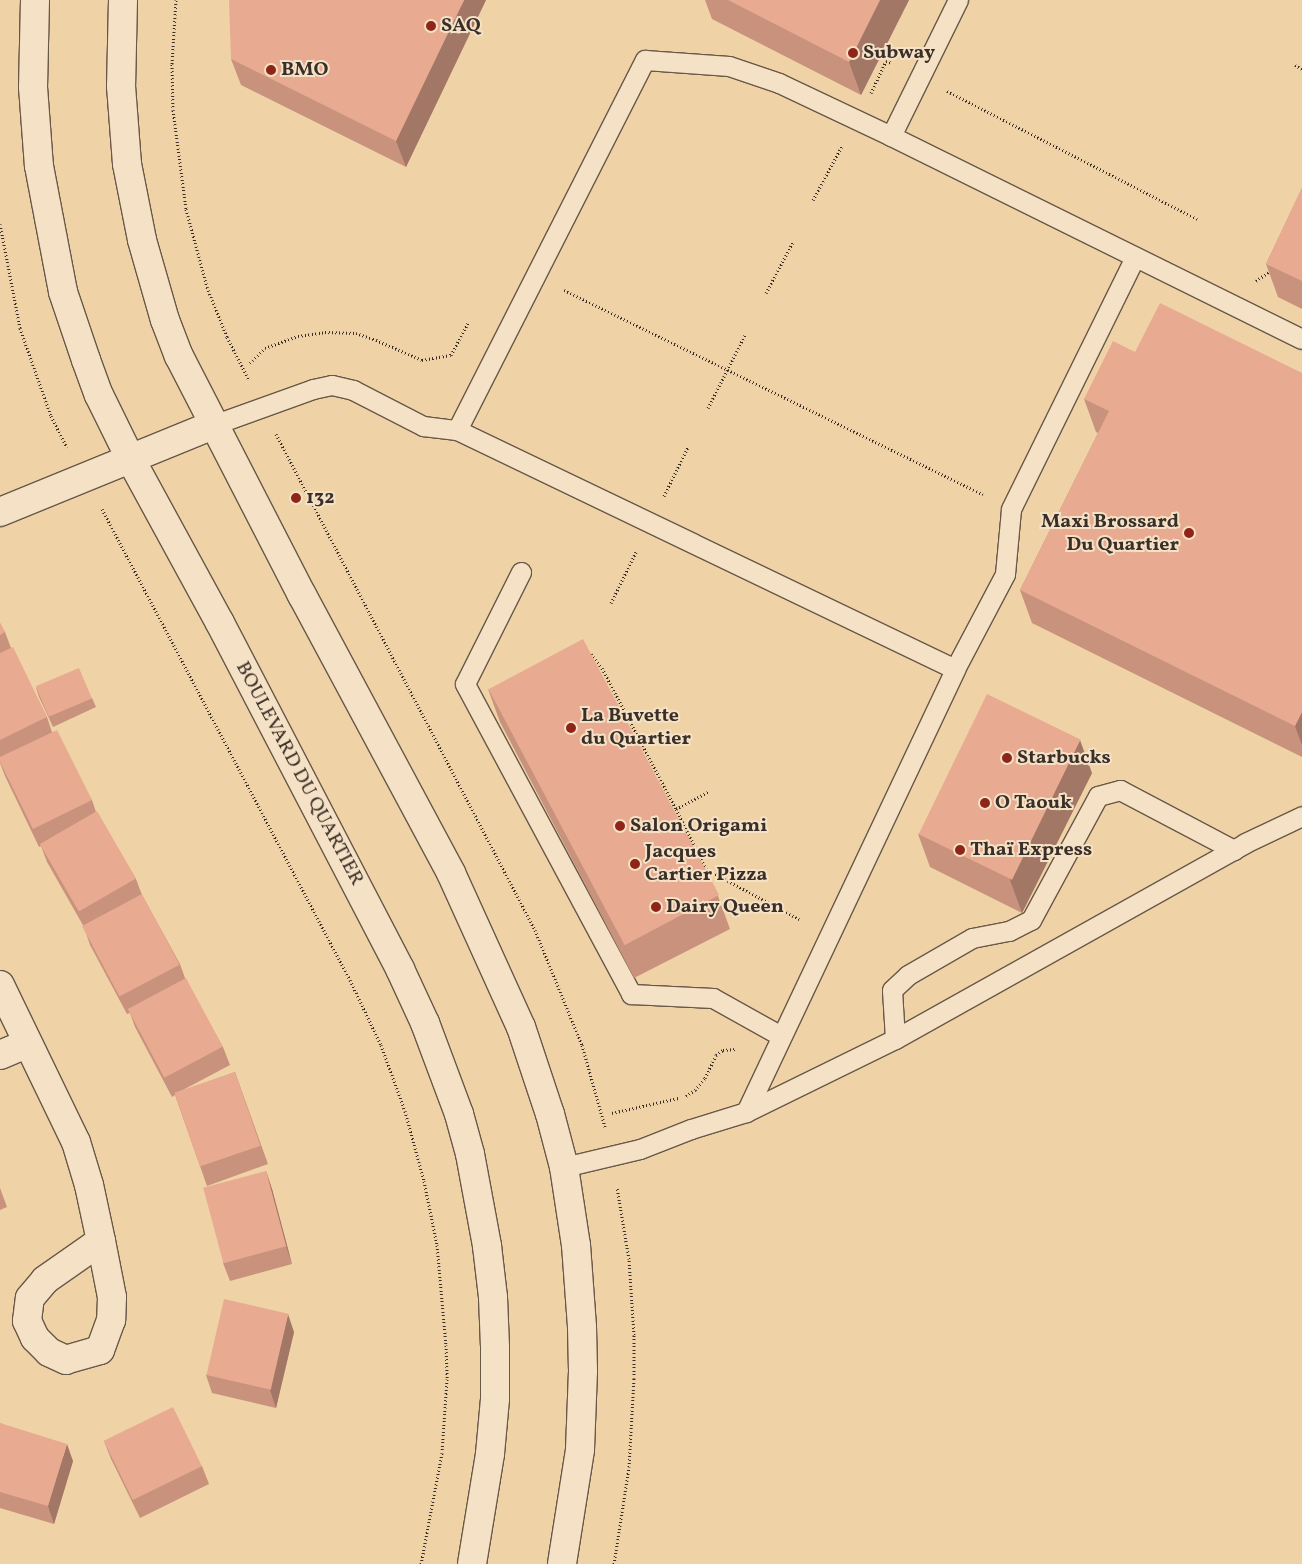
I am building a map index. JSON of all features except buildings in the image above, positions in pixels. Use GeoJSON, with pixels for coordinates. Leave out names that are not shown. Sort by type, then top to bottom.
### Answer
{"type":"FeatureCollection","features":[{"type":"Feature","properties":{"kind":"main road","name":"BOULEVARD DU QUARTIER"},"geometry":{"type":"LineString","coordinates":[[35,0],[32,48],[36,129],[54,252],[63,292],[99,395],[130,458],[233,649],[400,970],[426,1023],[459,1114],[481,1200],[493,1297],[495,1347],[495,1399],[490,1454],[472,1564]]}},
{"type":"Feature","properties":{"kind":"main road"},"geometry":{"type":"LineString","coordinates":[[123,0],[120,86],[127,164],[134,204],[165,320],[178,356],[451,873],[492,959],[536,1067],[564,1167],[580,1282],[583,1371],[580,1450],[562,1564]]}},
{"type":"Feature","properties":{"kind":"main road"},"geometry":{"type":"LineString","coordinates":[[0,512],[213,425]]}},
{"type":"Feature","properties":{"kind":"main road"},"geometry":{"type":"LineString","coordinates":[[0,985],[76,1142],[89,1185],[101,1241]]}},
{"type":"Feature","properties":{"kind":"main road"},"geometry":{"type":"LineString","coordinates":[[0,1055],[28,1043]]}},
{"type":"Feature","properties":{"kind":"lane"},"geometry":{"type":"LineString","coordinates":[[891,136],[958,0]]}},
{"type":"Feature","properties":{"kind":"lane"},"geometry":{"type":"LineString","coordinates":[[457,430],[645,60],[729,66],[779,83],[891,136],[1302,339]]}},
{"type":"Feature","properties":{"kind":"lane"},"geometry":{"type":"LineString","coordinates":[[746,1112],[955,669],[1004,574],[1011,509],[1135,257]]}},
{"type":"Feature","properties":{"kind":"lane"},"geometry":{"type":"LineString","coordinates":[[213,425],[313,389],[332,385],[348,388],[372,398],[423,426],[457,430],[955,669]]}},
{"type":"Feature","properties":{"kind":"lane"},"geometry":{"type":"LineString","coordinates":[[521,572],[465,684],[631,994],[714,998],[781,1036]]}},
{"type":"Feature","properties":{"kind":"lane"},"geometry":{"type":"LineString","coordinates":[[894,1039],[892,990],[908,975],[972,938],[1010,931],[1031,920],[1098,796],[1120,790],[1234,850]]}},
{"type":"Feature","properties":{"kind":"lane"},"geometry":{"type":"LineString","coordinates":[[564,1167],[640,1149],[691,1129],[746,1112],[894,1039],[1234,850],[1302,816]]}},
{"type":"Feature","properties":{"kind":"path"},"geometry":{"type":"LineString","coordinates":[[176,0],[172,64],[173,110],[180,178],[186,209],[207,287],[226,337],[240,363]]}},
{"type":"Feature","properties":{"kind":"path"},"geometry":{"type":"LineString","coordinates":[[869,96],[886,61],[894,65]]}},
{"type":"Feature","properties":{"kind":"path"},"geometry":{"type":"LineString","coordinates":[[1295,65],[1302,68]]}},
{"type":"Feature","properties":{"kind":"path"},"geometry":{"type":"LineString","coordinates":[[944,90],[1197,219]]}},
{"type":"Feature","properties":{"kind":"path"},"geometry":{"type":"LineString","coordinates":[[813,200],[842,146]]}},
{"type":"Feature","properties":{"kind":"path"},"geometry":{"type":"LineString","coordinates":[[0,224],[20,328],[37,382],[62,437]]}},
{"type":"Feature","properties":{"kind":"path"},"geometry":{"type":"LineString","coordinates":[[766,294],[793,242]]}},
{"type":"Feature","properties":{"kind":"path"},"geometry":{"type":"LineString","coordinates":[[1252,284],[1273,269]]}},
{"type":"Feature","properties":{"kind":"path"},"geometry":{"type":"LineString","coordinates":[[563,290],[984,495]]}},
{"type":"Feature","properties":{"kind":"path"},"geometry":{"type":"LineString","coordinates":[[250,363],[265,348],[298,336],[325,332],[356,333],[422,360],[451,355],[469,321]]}},
{"type":"Feature","properties":{"kind":"path"},"geometry":{"type":"LineString","coordinates":[[708,408],[745,335]]}},
{"type":"Feature","properties":{"kind":"path"},"geometry":{"type":"LineString","coordinates":[[283,447],[536,930],[582,1045],[603,1118]]}},
{"type":"Feature","properties":{"kind":"path"},"geometry":{"type":"LineString","coordinates":[[662,498],[688,447]]}},
{"type":"Feature","properties":{"kind":"path"},"geometry":{"type":"LineString","coordinates":[[107,518],[350,980],[381,1045],[405,1111],[424,1181],[436,1238],[442,1280],[446,1345],[447,1379],[442,1453],[421,1564]]}},
{"type":"Feature","properties":{"kind":"path"},"geometry":{"type":"LineString","coordinates":[[611,603],[639,545]]}},
{"type":"Feature","properties":{"kind":"path"},"geometry":{"type":"LineString","coordinates":[[591,654],[602,668],[706,869],[800,919]]}},
{"type":"Feature","properties":{"kind":"path"},"geometry":{"type":"LineString","coordinates":[[676,809],[710,791]]}},
{"type":"Feature","properties":{"kind":"path"},"geometry":{"type":"LineString","coordinates":[[612,1113],[686,1097],[696,1090],[705,1078],[716,1055],[723,1050],[736,1049]]}},
{"type":"Feature","properties":{"kind":"path"},"geometry":{"type":"LineString","coordinates":[[614,1564],[629,1467],[634,1378],[629,1259],[618,1194]]}},
{"type":"Feature","properties":{"kind":"place","name":"SAQ"},"geometry":{"type":"Point","coordinates":[431,26]}},
{"type":"Feature","properties":{"kind":"place","name":"Subway"},"geometry":{"type":"Point","coordinates":[853,53]}},
{"type":"Feature","properties":{"kind":"place","name":"BMO"},"geometry":{"type":"Point","coordinates":[271,70]}},
{"type":"Feature","properties":{"kind":"place","name":"132"},"geometry":{"type":"Point","coordinates":[296,498]}},
{"type":"Feature","properties":{"kind":"place","name":"Maxi Brossard Du Quartier"},"geometry":{"type":"Point","coordinates":[1189,533]}},
{"type":"Feature","properties":{"kind":"place","name":"La Buvette du Quartier"},"geometry":{"type":"Point","coordinates":[571,728]}},
{"type":"Feature","properties":{"kind":"place","name":"Starbucks"},"geometry":{"type":"Point","coordinates":[1007,758]}},
{"type":"Feature","properties":{"kind":"place","name":"O Taouk"},"geometry":{"type":"Point","coordinates":[985,803]}},
{"type":"Feature","properties":{"kind":"place","name":"Salon Origami"},"geometry":{"type":"Point","coordinates":[620,826]}},
{"type":"Feature","properties":{"kind":"place","name":"Thaï Express"},"geometry":{"type":"Point","coordinates":[960,850]}},
{"type":"Feature","properties":{"kind":"place","name":"Jacques Cartier Pizza"},"geometry":{"type":"Point","coordinates":[635,864]}},
{"type":"Feature","properties":{"kind":"place","name":"Dairy Queen"},"geometry":{"type":"Point","coordinates":[656,907]}}]}
